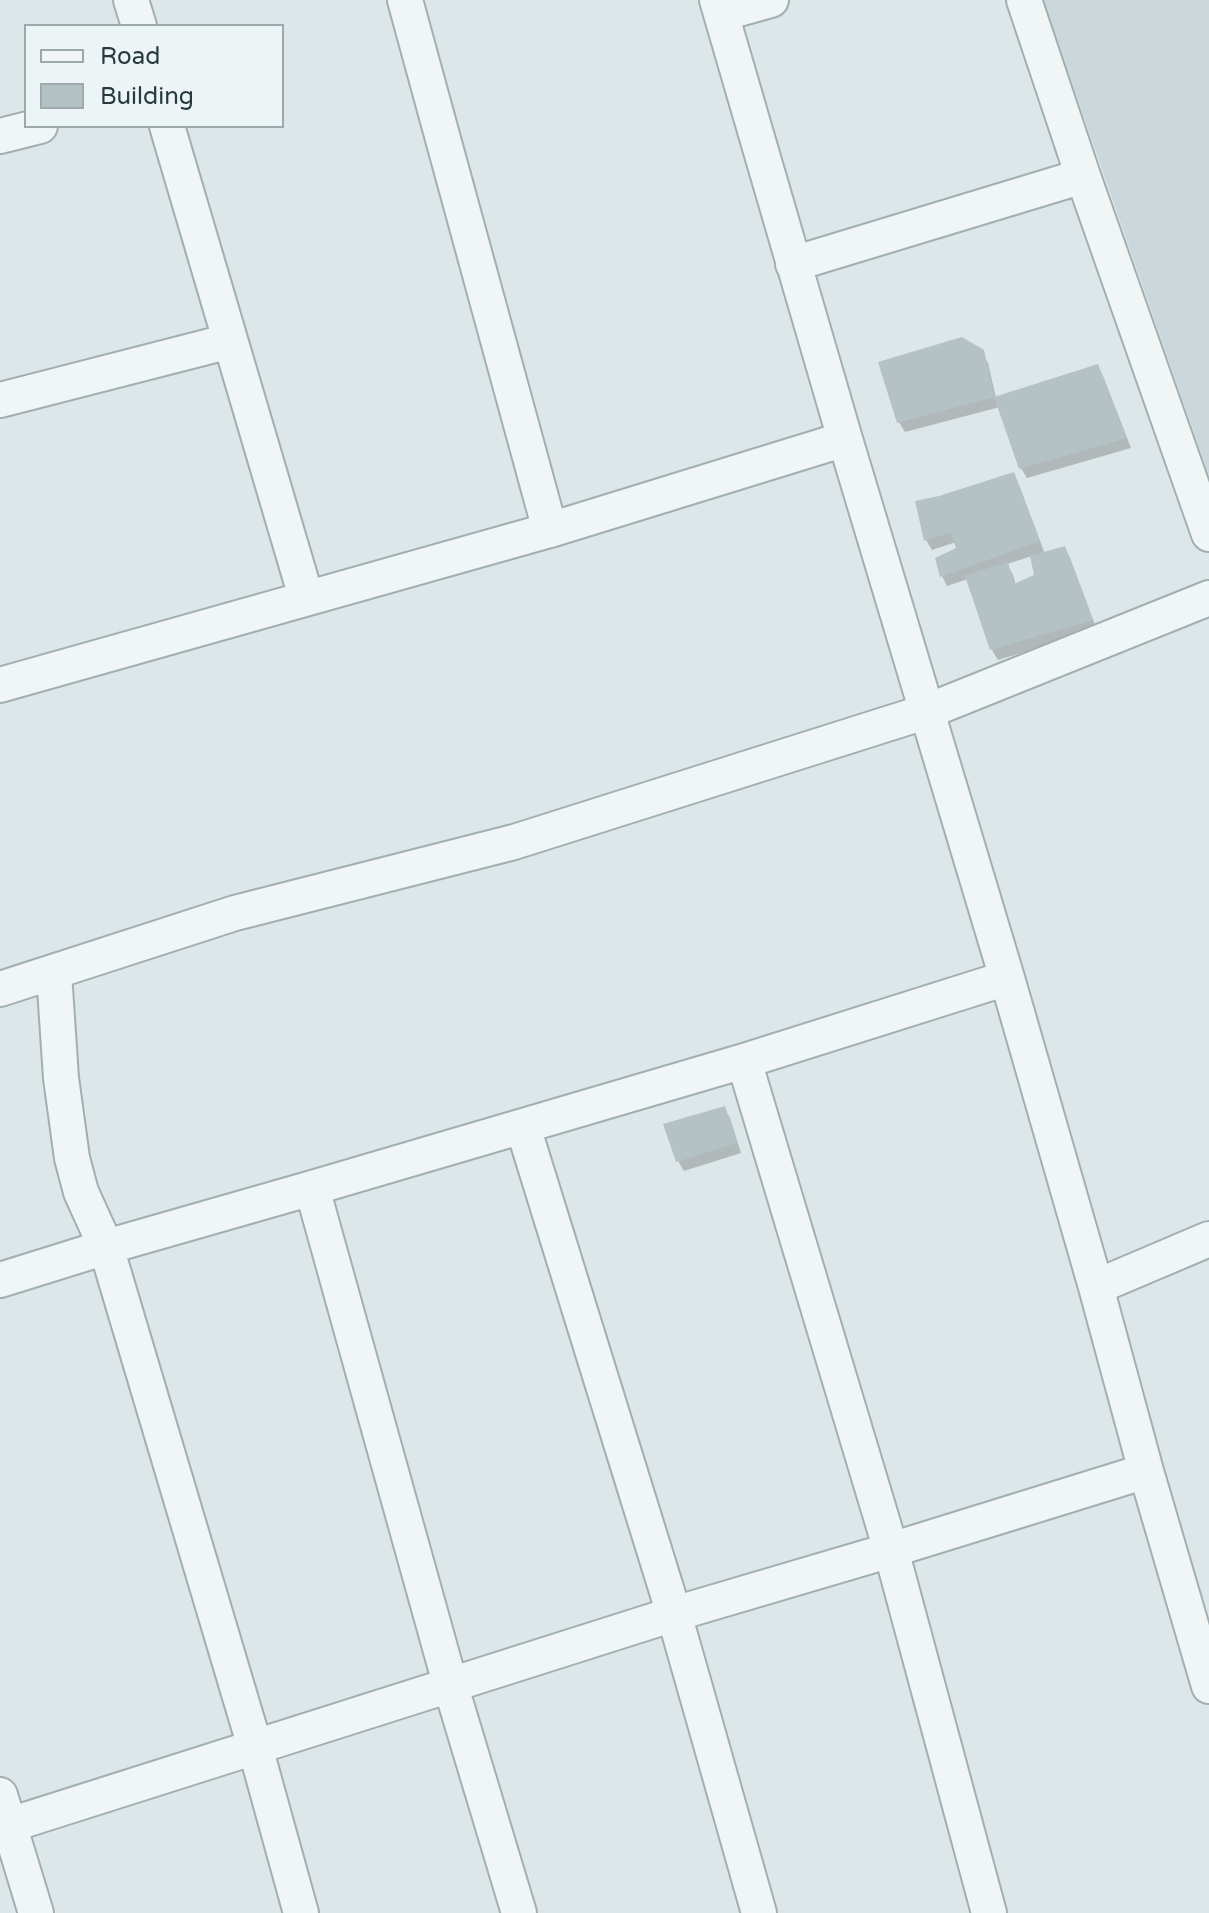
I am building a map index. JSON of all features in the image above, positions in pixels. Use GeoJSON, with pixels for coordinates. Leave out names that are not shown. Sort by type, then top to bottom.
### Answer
{"type":"FeatureCollection","features":[{"type":"Feature","properties":{"kind":"street"},"geometry":{"type":"LineString","coordinates":[[131,0],[138,24]]}},
{"type":"Feature","properties":{"kind":"street"},"geometry":{"type":"LineString","coordinates":[[405,0],[550,530]]}},
{"type":"Feature","properties":{"kind":"street"},"geometry":{"type":"LineString","coordinates":[[771,0],[719,7],[1007,978],[1209,1686]]}},
{"type":"Feature","properties":{"kind":"street"},"geometry":{"type":"LineString","coordinates":[[1024,0],[1209,534]]}},
{"type":"Feature","properties":{"kind":"street"},"geometry":{"type":"LineString","coordinates":[[0,136],[32,128]]}},
{"type":"Feature","properties":{"kind":"street"},"geometry":{"type":"LineString","coordinates":[[168,128],[306,597]]}},
{"type":"Feature","properties":{"kind":"street"},"geometry":{"type":"LineString","coordinates":[[793,264],[1083,176]]}},
{"type":"Feature","properties":{"kind":"street"},"geometry":{"type":"LineString","coordinates":[[0,400],[230,341]]}},
{"type":"Feature","properties":{"kind":"street"},"geometry":{"type":"LineString","coordinates":[[0,685],[550,530],[845,439]]}},
{"type":"Feature","properties":{"kind":"street"},"geometry":{"type":"LineString","coordinates":[[0,989],[235,913],[514,842],[928,711],[1209,598]]}},
{"type":"Feature","properties":{"kind":"street"},"geometry":{"type":"LineString","coordinates":[[54,973],[61,1078],[72,1158],[81,1192],[106,1247],[255,1747],[301,1913]]}},
{"type":"Feature","properties":{"kind":"street"},"geometry":{"type":"LineString","coordinates":[[0,1280],[744,1061],[1007,978]]}},
{"type":"Feature","properties":{"kind":"street"},"geometry":{"type":"LineString","coordinates":[[744,1061],[891,1550],[989,1913]]}},
{"type":"Feature","properties":{"kind":"street"},"geometry":{"type":"LineString","coordinates":[[523,1127],[674,1614],[759,1913]]}},
{"type":"Feature","properties":{"kind":"street"},"geometry":{"type":"LineString","coordinates":[[312,1188],[451,1687],[519,1913]]}},
{"type":"Feature","properties":{"kind":"street"},"geometry":{"type":"LineString","coordinates":[[1096,1287],[1209,1239]]}},
{"type":"Feature","properties":{"kind":"street"},"geometry":{"type":"LineString","coordinates":[[36,1913],[3,1816],[255,1747],[674,1614],[1146,1471]]}},
{"type":"Feature","properties":{"kind":"shaded area"},"geometry":{"type":"Polygon","coordinates":[[[1043,0],[1209,0],[1209,476],[1043,0]]]}},
{"type":"Feature","properties":{"kind":"building"},"geometry":{"type":"Polygon","coordinates":[[[962,337],[984,350],[994,397],[897,423],[878,362],[962,337]]]}},
{"type":"Feature","properties":{"kind":"building"},"geometry":{"type":"Polygon","coordinates":[[[1098,364],[1127,438],[1019,469],[994,397],[1098,364]]]}},
{"type":"Feature","properties":{"kind":"building"},"geometry":{"type":"Polygon","coordinates":[[[1014,472],[1040,541],[940,577],[935,558],[956,548],[951,533],[924,541],[915,501],[1014,472]]]}},
{"type":"Feature","properties":{"kind":"building"},"geometry":{"type":"Polygon","coordinates":[[[1065,546],[1093,620],[990,650],[965,576],[1008,562],[1014,584],[1034,575],[1030,556],[1065,546]]]}},
{"type":"Feature","properties":{"kind":"building"},"geometry":{"type":"Polygon","coordinates":[[[725,1106],[737,1143],[676,1162],[663,1124],[725,1106]]]}}]}
